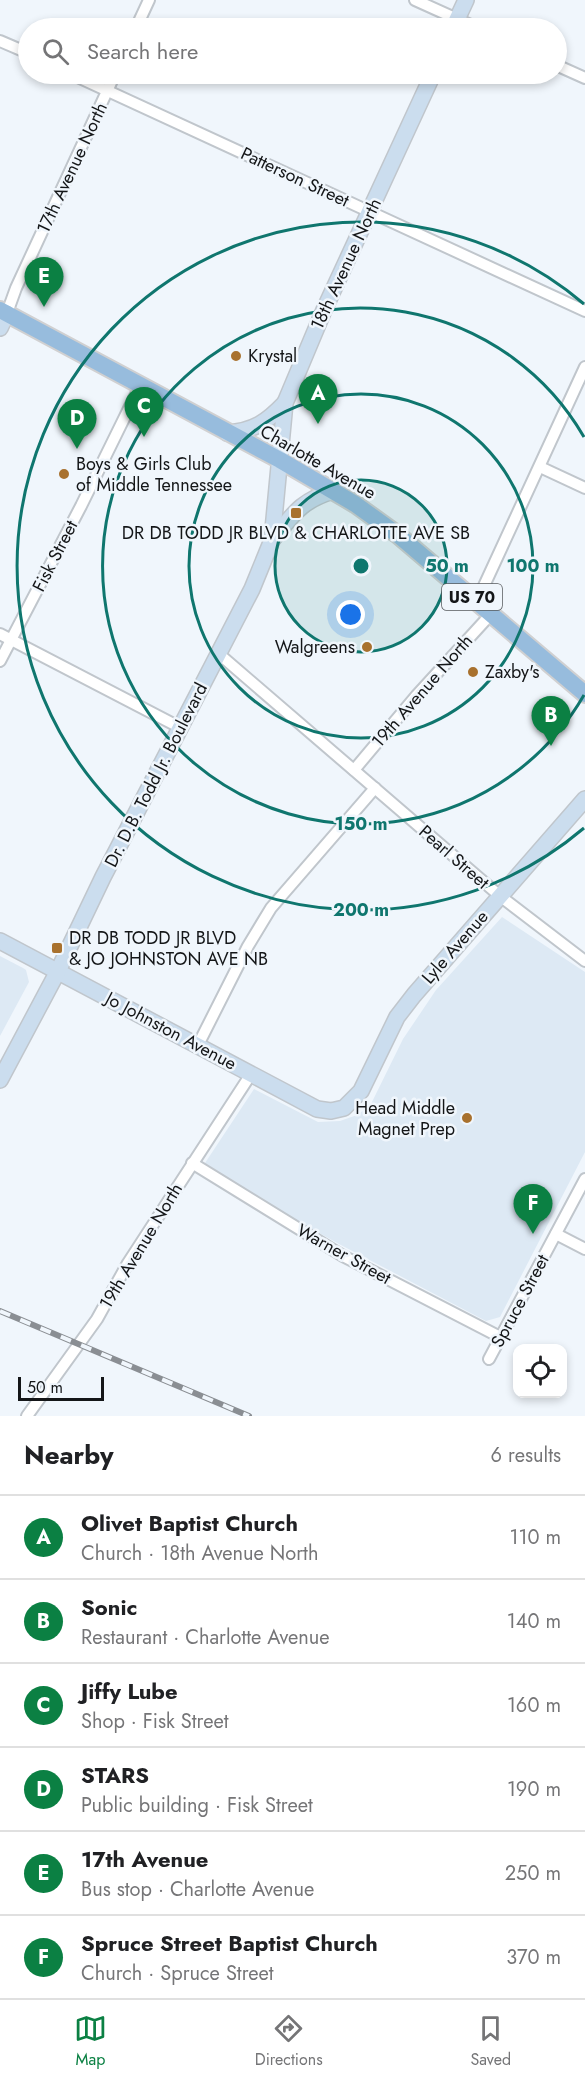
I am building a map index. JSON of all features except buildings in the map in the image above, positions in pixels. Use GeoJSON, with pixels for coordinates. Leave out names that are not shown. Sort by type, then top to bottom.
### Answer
{"type":"FeatureCollection","features":[{"type":"Feature","properties":{"kind":"main road"},"geometry":{"type":"LineString","coordinates":[[458,18],[466,0]]}},
{"type":"Feature","properties":{"kind":"main road","name":"18th Avenue North"},"geometry":{"type":"LineString","coordinates":[[280,460],[285,402],[429,84]]}},
{"type":"Feature","properties":{"kind":"main road","name":"Charlotte Avenue"},"geometry":{"type":"LineString","coordinates":[[2,317],[280,460],[355,504],[398,535],[585,694]]}},
{"type":"Feature","properties":{"kind":"main road"},"geometry":{"type":"LineString","coordinates":[[227,433],[245,432],[257,426],[270,418],[285,402]]}},
{"type":"Feature","properties":{"kind":"main road","name":"Dr. D.B. Todd Jr. Boulevard"},"geometry":{"type":"LineString","coordinates":[[0,1080],[5,1058],[58,971],[103,877],[252,589],[272,540],[280,460]]}},
{"type":"Feature","properties":{"kind":"main road"},"geometry":{"type":"LineString","coordinates":[[272,540],[302,504],[315,496],[333,491]]}},
{"type":"Feature","properties":{"kind":"main road","name":"Lyle Avenue"},"geometry":{"type":"LineString","coordinates":[[345,1108],[361,1091],[397,1017],[414,995],[585,799]]}},
{"type":"Feature","properties":{"kind":"main road","name":"Jo Johnston Avenue"},"geometry":{"type":"LineString","coordinates":[[0,941],[317,1109],[331,1111],[345,1108]]}},
{"type":"Feature","properties":{"kind":"street"},"geometry":{"type":"LineString","coordinates":[[141,18],[149,0]]}},
{"type":"Feature","properties":{"kind":"street"},"geometry":{"type":"LineString","coordinates":[[415,0],[445,18]]}},
{"type":"Feature","properties":{"kind":"street"},"geometry":{"type":"LineString","coordinates":[[0,41],[18,49]]}},
{"type":"Feature","properties":{"kind":"street"},"geometry":{"type":"LineString","coordinates":[[567,70],[585,78]]}},
{"type":"Feature","properties":{"kind":"street","name":"Patterson Street"},"geometry":{"type":"LineString","coordinates":[[92,84],[585,311]]}},
{"type":"Feature","properties":{"kind":"street","name":"17th Avenue North"},"geometry":{"type":"LineString","coordinates":[[2,317],[110,84]]}},
{"type":"Feature","properties":{"kind":"street"},"geometry":{"type":"LineString","coordinates":[[477,601],[585,368]]}},
{"type":"Feature","properties":{"kind":"street","name":"Fisk Street"},"geometry":{"type":"LineString","coordinates":[[0,661],[81,506],[140,386]]}},
{"type":"Feature","properties":{"kind":"street"},"geometry":{"type":"LineString","coordinates":[[540,467],[585,488]]}},
{"type":"Feature","properties":{"kind":"street","name":"19th Avenue North"},"geometry":{"type":"LineString","coordinates":[[354,770],[417,695],[491,614]]}},
{"type":"Feature","properties":{"kind":"street"},"geometry":{"type":"LineString","coordinates":[[0,634],[181,728]]}},
{"type":"Feature","properties":{"kind":"street","name":"Pearl Street"},"geometry":{"type":"LineString","coordinates":[[219,654],[500,896],[585,961]]}},
{"type":"Feature","properties":{"kind":"street"},"geometry":{"type":"LineString","coordinates":[[198,1045],[262,921],[375,788]]}},
{"type":"Feature","properties":{"kind":"street","name":"19th Avenue North"},"geometry":{"type":"LineString","coordinates":[[27,1416],[97,1318],[128,1263],[251,1074]]}},
{"type":"Feature","properties":{"kind":"street","name":"Warner Street"},"geometry":{"type":"LineString","coordinates":[[192,1163],[343,1256],[500,1336]]}},
{"type":"Feature","properties":{"kind":"street","name":"Spruce Street"},"geometry":{"type":"LineString","coordinates":[[489,1359],[585,1179]]}},
{"type":"Feature","properties":{"kind":"street"},"geometry":{"type":"LineString","coordinates":[[556,1234],[585,1249]]}},
{"type":"Feature","properties":{"kind":"shaded area","name":"Head Middle Magnet Prep"},"geometry":{"type":"Polygon","coordinates":[[[502,917],[585,972],[585,1152],[500,1317],[486,1321],[269,1205],[205,1163],[254,1089],[318,1122],[340,1121],[357,1115],[370,1106],[403,1039],[436,990],[502,917]]]}},
{"type":"Feature","properties":{"kind":"shaded area"},"geometry":{"type":"Polygon","coordinates":[[[0,956],[26,970],[29,982],[0,1036],[0,956]]]}},
{"type":"Feature","properties":{"kind":"railway"},"geometry":{"type":"LineString","coordinates":[[0,1311],[249,1416]]}},
{"type":"Feature","properties":{"kind":"place","name":"17th Avenue"},"geometry":{"type":"Point","coordinates":[44,307]}},
{"type":"Feature","properties":{"kind":"place","name":"Krystal"},"geometry":{"type":"Point","coordinates":[236,356]}},
{"type":"Feature","properties":{"kind":"place","name":"Olivet Baptist Church"},"geometry":{"type":"Point","coordinates":[318,424]}},
{"type":"Feature","properties":{"kind":"place","name":"Jiffy Lube"},"geometry":{"type":"Point","coordinates":[144,437]}},
{"type":"Feature","properties":{"kind":"place","name":"STARS"},"geometry":{"type":"Point","coordinates":[77,449]}},
{"type":"Feature","properties":{"kind":"place","name":"Boys & Girls Club of Middle Tennessee"},"geometry":{"type":"Point","coordinates":[64,474]}},
{"type":"Feature","properties":{"kind":"place","name":"DR DB TODD JR BLVD & CHARLOTTE AVE SB"},"geometry":{"type":"Point","coordinates":[296,513]}},
{"type":"Feature","properties":{"kind":"place","name":"Walgreens"},"geometry":{"type":"Point","coordinates":[367,647]}},
{"type":"Feature","properties":{"kind":"place","name":"Zaxby's"},"geometry":{"type":"Point","coordinates":[473,672]}},
{"type":"Feature","properties":{"kind":"place","name":"Sonic"},"geometry":{"type":"Point","coordinates":[551,746]}},
{"type":"Feature","properties":{"kind":"place","name":"DR DB TODD JR BLVD & JO JOHNSTON AVE NB"},"geometry":{"type":"Point","coordinates":[57,948]}},
{"type":"Feature","properties":{"kind":"place","name":"Head Middle Magnet Prep"},"geometry":{"type":"Point","coordinates":[467,1118]}},
{"type":"Feature","properties":{"kind":"place","name":"Spruce Street Baptist Church"},"geometry":{"type":"Point","coordinates":[533,1234]}}]}
